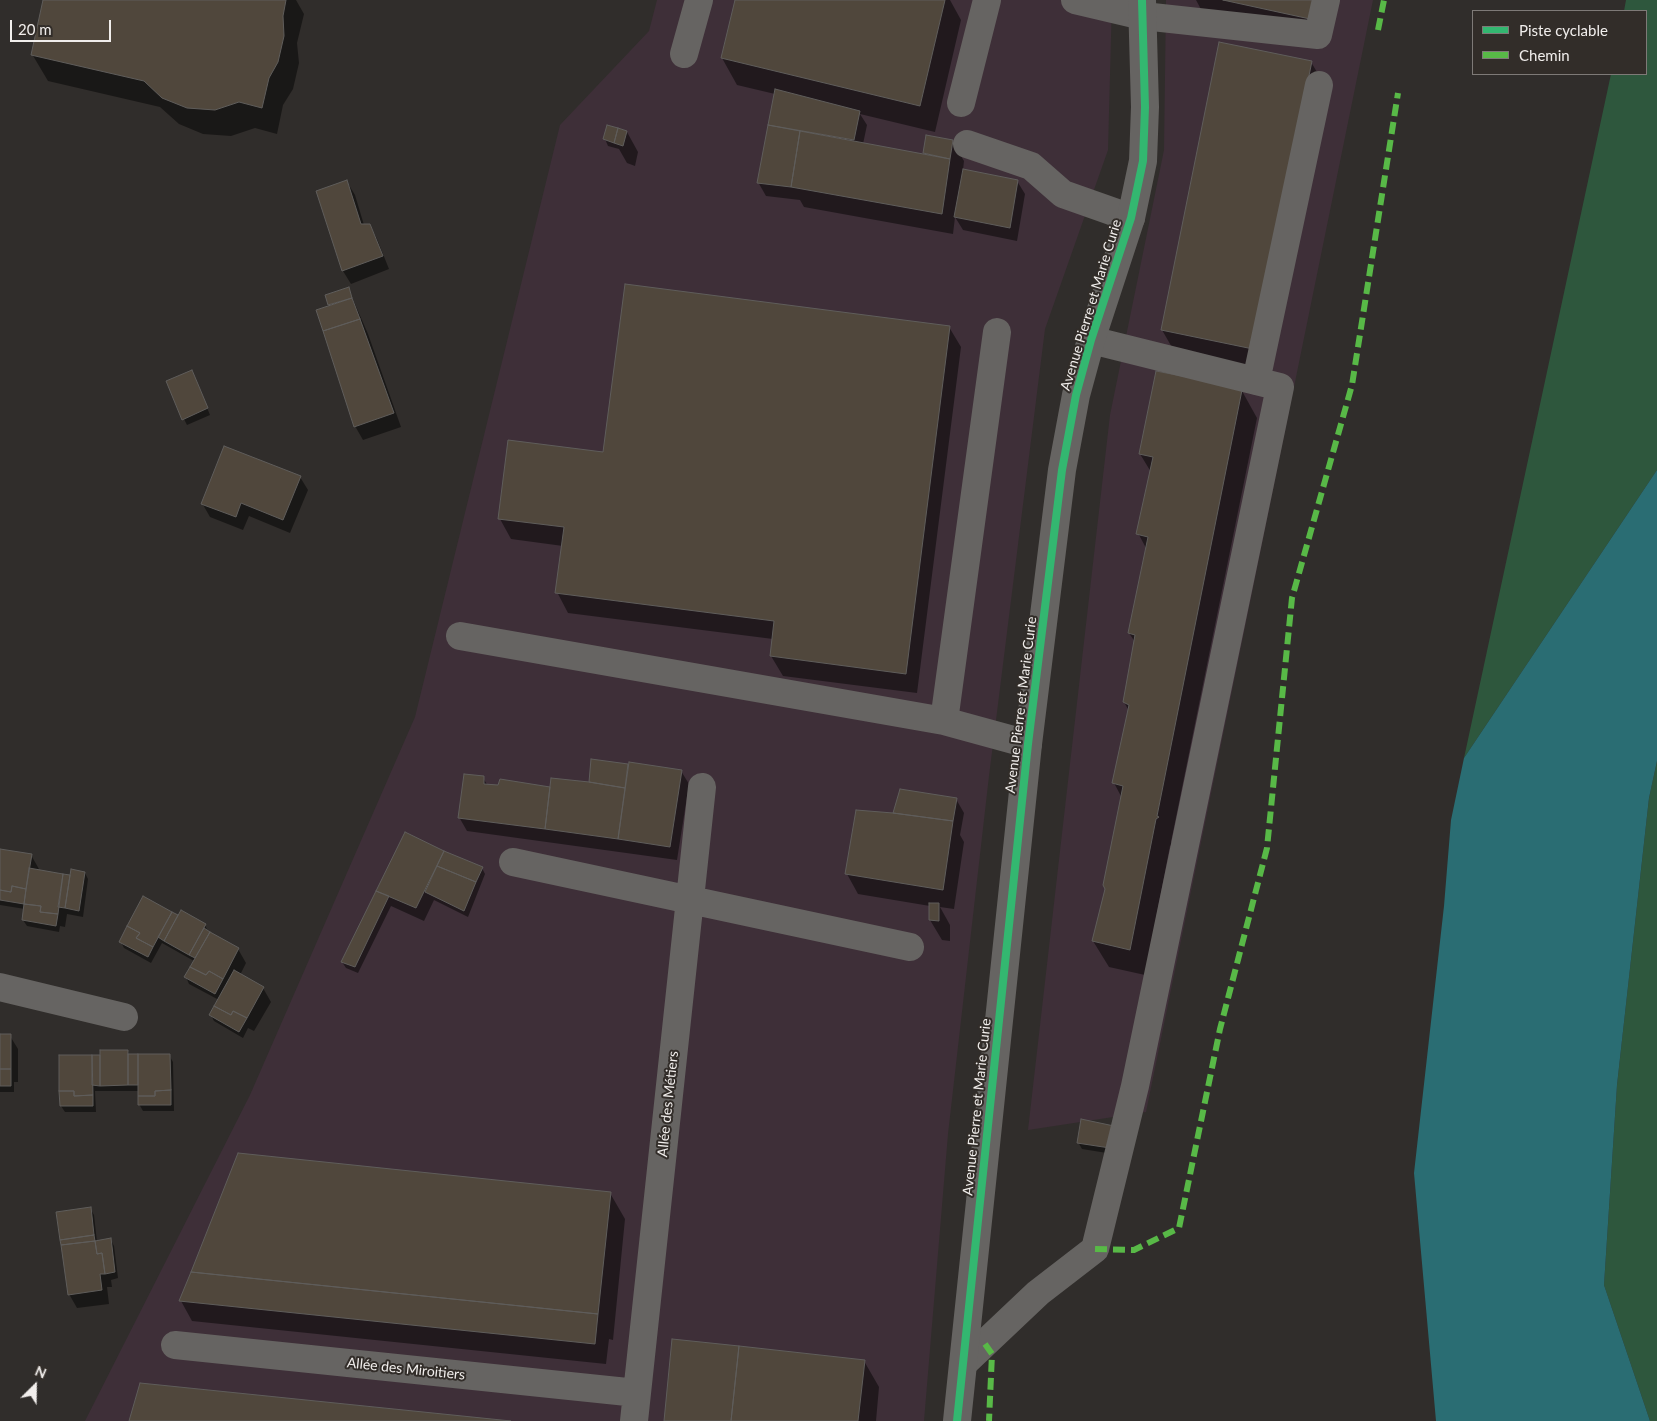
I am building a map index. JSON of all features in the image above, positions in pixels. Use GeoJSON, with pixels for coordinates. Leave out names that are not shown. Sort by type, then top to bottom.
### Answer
{"type":"FeatureCollection","features":[{"type":"Feature","properties":{"kind":"main road"},"geometry":{"type":"LineString","coordinates":[[684,54],[699,0]]}},
{"type":"Feature","properties":{"kind":"main road"},"geometry":{"type":"LineString","coordinates":[[961,103],[987,0]]}},
{"type":"Feature","properties":{"kind":"main road"},"geometry":{"type":"LineString","coordinates":[[1075,0],[1110,8],[1142,8],[1318,35],[1326,0]]}},
{"type":"Feature","properties":{"kind":"main road","name":"Avenue Pierre et Marie Curie"},"geometry":{"type":"LineString","coordinates":[[957,1421],[1028,744],[1062,470],[1076,395],[1091,340],[1132,218],[1142,161],[1145,108],[1142,8]]}},
{"type":"Feature","properties":{"kind":"main road"},"geometry":{"type":"LineString","coordinates":[[1256,381],[1319,85]]}},
{"type":"Feature","properties":{"kind":"main road"},"geometry":{"type":"LineString","coordinates":[[967,144],[1031,166],[1062,194],[1132,218]]}},
{"type":"Feature","properties":{"kind":"main road"},"geometry":{"type":"LineString","coordinates":[[944,721],[997,332]]}},
{"type":"Feature","properties":{"kind":"main road"},"geometry":{"type":"LineString","coordinates":[[964,1363],[1038,1293],[1094,1249],[1135,1086],[1280,387],[1091,340]]}},
{"type":"Feature","properties":{"kind":"main road"},"geometry":{"type":"LineString","coordinates":[[460,636],[944,721],[1028,744]]}},
{"type":"Feature","properties":{"kind":"main road","name":"Allée des Métiers"},"geometry":{"type":"LineString","coordinates":[[634,1421],[702,787]]}},
{"type":"Feature","properties":{"kind":"main road"},"geometry":{"type":"LineString","coordinates":[[513,862],[910,947]]}},
{"type":"Feature","properties":{"kind":"main road"},"geometry":{"type":"LineString","coordinates":[[0,987],[124,1017]]}},
{"type":"Feature","properties":{"kind":"main road","name":"Allée des Miroitiers"},"geometry":{"type":"LineString","coordinates":[[176,1345],[637,1393]]}},
{"type":"Feature","properties":{"kind":"shaded area"},"geometry":{"type":"Polygon","coordinates":[[[657,0],[1112,0],[1108,150],[1045,329],[989,776],[948,1134],[924,1421],[85,1421],[250,1095],[415,717],[560,125],[649,31],[657,0]]]}},
{"type":"Feature","properties":{"kind":"shaded area"},"geometry":{"type":"Polygon","coordinates":[[[1166,0],[1373,0],[1146,1112],[1028,1130],[1110,415],[1164,150],[1166,0]]]}},
{"type":"Feature","properties":{"kind":"green space"},"geometry":{"type":"Polygon","coordinates":[[[1626,0],[1657,0],[1657,470],[1464,758],[1611,75],[1647,75],[1647,10],[1624,10],[1626,0]]]}},
{"type":"Feature","properties":{"kind":"green space"},"geometry":{"type":"Polygon","coordinates":[[[1657,761],[1657,1421],[1650,1421],[1604,1285],[1617,1085],[1649,798],[1657,761]]]}},
{"type":"Feature","properties":{"kind":"water"},"geometry":{"type":"Polygon","coordinates":[[[1657,470],[1657,761],[1649,798],[1617,1085],[1604,1285],[1650,1421],[1436,1421],[1414,1173],[1444,906],[1451,820],[1464,758],[1657,470]]]}},
{"type":"Feature","properties":{"kind":"building"},"geometry":{"type":"Polygon","coordinates":[[[43,0],[286,0],[283,16],[284,36],[278,62],[269,78],[262,108],[239,102],[215,110],[187,108],[162,98],[144,81],[31,55],[43,0]]]}},
{"type":"Feature","properties":{"kind":"building"},"geometry":{"type":"Polygon","coordinates":[[[735,0],[945,0],[920,106],[721,58],[735,0]]]}},
{"type":"Feature","properties":{"kind":"building"},"geometry":{"type":"Polygon","coordinates":[[[1223,0],[1314,0],[1310,19],[1223,0]]]}},
{"type":"Feature","properties":{"kind":"building"},"geometry":{"type":"Polygon","coordinates":[[[1219,42],[1312,61],[1253,349],[1161,330],[1219,42]]]}},
{"type":"Feature","properties":{"kind":"building"},"geometry":{"type":"Polygon","coordinates":[[[775,89],[860,111],[854,140],[768,125],[775,89]]]}},
{"type":"Feature","properties":{"kind":"building"},"geometry":{"type":"Polygon","coordinates":[[[607,125],[618,128],[614,143],[603,139],[607,125]]]}},
{"type":"Feature","properties":{"kind":"building"},"geometry":{"type":"Polygon","coordinates":[[[768,125],[800,131],[791,187],[757,183],[768,125]]]}},
{"type":"Feature","properties":{"kind":"building"},"geometry":{"type":"Polygon","coordinates":[[[618,128],[627,131],[623,146],[614,143],[618,128]]]}},
{"type":"Feature","properties":{"kind":"building"},"geometry":{"type":"Polygon","coordinates":[[[800,131],[950,159],[942,214],[791,187],[800,131]]]}},
{"type":"Feature","properties":{"kind":"building"},"geometry":{"type":"Polygon","coordinates":[[[926,135],[953,140],[950,159],[923,153],[926,135]]]}},
{"type":"Feature","properties":{"kind":"building"},"geometry":{"type":"Polygon","coordinates":[[[963,169],[1018,180],[1010,228],[954,217],[963,169]]]}},
{"type":"Feature","properties":{"kind":"building"},"geometry":{"type":"Polygon","coordinates":[[[347,180],[361,224],[370,224],[383,256],[342,271],[316,191],[347,180]]]}},
{"type":"Feature","properties":{"kind":"building"},"geometry":{"type":"Polygon","coordinates":[[[625,284],[950,326],[906,674],[770,656],[774,621],[555,593],[564,527],[498,519],[508,440],[603,452],[625,284]]]}},
{"type":"Feature","properties":{"kind":"building"},"geometry":{"type":"Polygon","coordinates":[[[349,287],[352,298],[328,305],[325,295],[349,287]]]}},
{"type":"Feature","properties":{"kind":"building"},"geometry":{"type":"Polygon","coordinates":[[[352,298],[360,319],[323,331],[316,310],[352,298]]]}},
{"type":"Feature","properties":{"kind":"building"},"geometry":{"type":"Polygon","coordinates":[[[360,319],[394,413],[354,427],[323,331],[360,319]]]}},
{"type":"Feature","properties":{"kind":"building"},"geometry":{"type":"Polygon","coordinates":[[[192,370],[208,408],[182,420],[166,381],[192,370]]]}},
{"type":"Feature","properties":{"kind":"building"},"geometry":{"type":"Polygon","coordinates":[[[1156,371],[1228,385],[1242,390],[1157,816],[1159,817],[1156,819],[1130,950],[1092,941],[1105,889],[1103,885],[1123,786],[1112,783],[1129,705],[1123,702],[1135,635],[1128,633],[1148,537],[1136,534],[1153,457],[1139,454],[1156,371]]]}},
{"type":"Feature","properties":{"kind":"building"},"geometry":{"type":"Polygon","coordinates":[[[224,446],[301,476],[283,520],[241,503],[236,517],[201,504],[224,446]]]}},
{"type":"Feature","properties":{"kind":"building"},"geometry":{"type":"Polygon","coordinates":[[[591,759],[628,764],[625,788],[589,782],[591,759]]]}},
{"type":"Feature","properties":{"kind":"building"},"geometry":{"type":"Polygon","coordinates":[[[629,762],[682,770],[670,847],[618,839],[629,762]]]}},
{"type":"Feature","properties":{"kind":"building"},"geometry":{"type":"Polygon","coordinates":[[[464,774],[484,776],[484,784],[498,785],[500,779],[550,787],[545,829],[458,818],[464,774]]]}},
{"type":"Feature","properties":{"kind":"building"},"geometry":{"type":"Polygon","coordinates":[[[551,778],[625,788],[618,839],[545,829],[551,778]]]}},
{"type":"Feature","properties":{"kind":"building"},"geometry":{"type":"Polygon","coordinates":[[[900,789],[957,798],[953,821],[893,813],[900,789]]]}},
{"type":"Feature","properties":{"kind":"building"},"geometry":{"type":"Polygon","coordinates":[[[856,810],[953,821],[943,890],[845,874],[856,810]]]}},
{"type":"Feature","properties":{"kind":"building"},"geometry":{"type":"Polygon","coordinates":[[[405,832],[444,851],[416,908],[376,891],[405,832]]]}},
{"type":"Feature","properties":{"kind":"building"},"geometry":{"type":"Polygon","coordinates":[[[0,849],[32,854],[26,889],[12,886],[11,892],[0,890],[0,849]]]}},
{"type":"Feature","properties":{"kind":"building"},"geometry":{"type":"Polygon","coordinates":[[[444,851],[483,867],[476,882],[437,866],[444,851]]]}},
{"type":"Feature","properties":{"kind":"building"},"geometry":{"type":"Polygon","coordinates":[[[437,866],[476,882],[464,911],[425,892],[437,866]]]}},
{"type":"Feature","properties":{"kind":"building"},"geometry":{"type":"Polygon","coordinates":[[[29,868],[63,874],[58,914],[40,912],[41,906],[24,904],[29,868]]]}},
{"type":"Feature","properties":{"kind":"building"},"geometry":{"type":"Polygon","coordinates":[[[71,869],[85,872],[79,911],[65,908],[71,869]]]}},
{"type":"Feature","properties":{"kind":"building"},"geometry":{"type":"Polygon","coordinates":[[[63,874],[70,875],[65,908],[58,907],[63,874]]]}},
{"type":"Feature","properties":{"kind":"building"},"geometry":{"type":"Polygon","coordinates":[[[12,886],[26,889],[24,904],[0,900],[0,890],[11,892],[12,886]]]}},
{"type":"Feature","properties":{"kind":"building"},"geometry":{"type":"Polygon","coordinates":[[[376,891],[389,896],[355,967],[341,962],[376,891]]]}},
{"type":"Feature","properties":{"kind":"building"},"geometry":{"type":"Polygon","coordinates":[[[143,896],[172,912],[153,947],[136,938],[140,933],[127,926],[143,896]]]}},
{"type":"Feature","properties":{"kind":"building"},"geometry":{"type":"Polygon","coordinates":[[[929,903],[939,903],[939,921],[929,920],[929,903]]]}},
{"type":"Feature","properties":{"kind":"building"},"geometry":{"type":"Polygon","coordinates":[[[24,904],[41,906],[40,912],[58,914],[56,926],[22,920],[24,904]]]}},
{"type":"Feature","properties":{"kind":"building"},"geometry":{"type":"Polygon","coordinates":[[[181,910],[206,924],[189,955],[164,941],[181,910]]]}},
{"type":"Feature","properties":{"kind":"building"},"geometry":{"type":"Polygon","coordinates":[[[172,912],[178,915],[164,941],[158,937],[172,912]]]}},
{"type":"Feature","properties":{"kind":"building"},"geometry":{"type":"Polygon","coordinates":[[[127,926],[140,933],[136,938],[153,947],[148,957],[119,942],[127,926]]]}},
{"type":"Feature","properties":{"kind":"building"},"geometry":{"type":"Polygon","coordinates":[[[204,928],[210,932],[195,958],[189,955],[204,928]]]}},
{"type":"Feature","properties":{"kind":"building"},"geometry":{"type":"Polygon","coordinates":[[[210,932],[239,948],[223,979],[209,971],[206,975],[190,967],[210,932]]]}},
{"type":"Feature","properties":{"kind":"building"},"geometry":{"type":"Polygon","coordinates":[[[190,967],[206,975],[209,971],[223,979],[215,994],[184,977],[190,967]]]}},
{"type":"Feature","properties":{"kind":"building"},"geometry":{"type":"Polygon","coordinates":[[[234,970],[264,987],[247,1018],[233,1011],[231,1015],[214,1006],[234,970]]]}},
{"type":"Feature","properties":{"kind":"building"},"geometry":{"type":"Polygon","coordinates":[[[214,1006],[231,1015],[233,1011],[247,1018],[239,1032],[209,1015],[214,1006]]]}},
{"type":"Feature","properties":{"kind":"building"},"geometry":{"type":"Polygon","coordinates":[[[0,1034],[11,1034],[11,1069],[0,1069],[0,1034]]]}},
{"type":"Feature","properties":{"kind":"building"},"geometry":{"type":"Polygon","coordinates":[[[100,1050],[128,1050],[128,1085],[100,1086],[100,1050]]]}},
{"type":"Feature","properties":{"kind":"building"},"geometry":{"type":"Polygon","coordinates":[[[128,1054],[138,1054],[138,1085],[128,1085],[128,1054]]]}},
{"type":"Feature","properties":{"kind":"building"},"geometry":{"type":"Polygon","coordinates":[[[138,1054],[170,1054],[171,1090],[155,1091],[155,1096],[138,1096],[138,1054]]]}},
{"type":"Feature","properties":{"kind":"building"},"geometry":{"type":"Polygon","coordinates":[[[59,1055],[92,1055],[93,1095],[74,1096],[74,1091],[59,1091],[59,1055]]]}},
{"type":"Feature","properties":{"kind":"building"},"geometry":{"type":"Polygon","coordinates":[[[92,1055],[100,1055],[100,1086],[92,1085],[92,1055]]]}},
{"type":"Feature","properties":{"kind":"building"},"geometry":{"type":"Polygon","coordinates":[[[0,1069],[11,1069],[11,1086],[0,1086],[0,1069]]]}},
{"type":"Feature","properties":{"kind":"building"},"geometry":{"type":"Polygon","coordinates":[[[171,1090],[171,1105],[138,1105],[138,1096],[155,1096],[155,1091],[171,1090]]]}},
{"type":"Feature","properties":{"kind":"building"},"geometry":{"type":"Polygon","coordinates":[[[59,1091],[74,1091],[74,1096],[93,1095],[93,1106],[60,1106],[59,1091]]]}},
{"type":"Feature","properties":{"kind":"building"},"geometry":{"type":"Polygon","coordinates":[[[1081,1119],[1114,1126],[1110,1148],[1077,1143],[1081,1119]]]}},
{"type":"Feature","properties":{"kind":"building"},"geometry":{"type":"Polygon","coordinates":[[[238,1153],[611,1192],[598,1314],[191,1272],[238,1153]]]}},
{"type":"Feature","properties":{"kind":"building"},"geometry":{"type":"Polygon","coordinates":[[[91,1207],[94,1235],[60,1240],[56,1212],[91,1207]]]}},
{"type":"Feature","properties":{"kind":"building"},"geometry":{"type":"Polygon","coordinates":[[[94,1235],[95,1241],[61,1245],[60,1240],[94,1235]]]}},
{"type":"Feature","properties":{"kind":"building"},"geometry":{"type":"Polygon","coordinates":[[[111,1238],[115,1272],[105,1274],[102,1253],[97,1254],[95,1241],[111,1238]]]}},
{"type":"Feature","properties":{"kind":"building"},"geometry":{"type":"Polygon","coordinates":[[[95,1241],[97,1254],[102,1253],[105,1274],[100,1274],[102,1290],[68,1295],[61,1245],[95,1241]]]}},
{"type":"Feature","properties":{"kind":"building"},"geometry":{"type":"Polygon","coordinates":[[[191,1272],[598,1314],[595,1344],[179,1301],[191,1272]]]}},
{"type":"Feature","properties":{"kind":"building"},"geometry":{"type":"Polygon","coordinates":[[[672,1339],[739,1346],[731,1421],[664,1421],[672,1339]]]}},
{"type":"Feature","properties":{"kind":"building"},"geometry":{"type":"Polygon","coordinates":[[[739,1346],[865,1360],[858,1421],[731,1421],[739,1346]]]}},
{"type":"Feature","properties":{"kind":"building"},"geometry":{"type":"Polygon","coordinates":[[[140,1383],[511,1421],[129,1421],[140,1383]]]}},
{"type":"Feature","properties":{"kind":"marked path"},"geometry":{"type":"LineString","coordinates":[[1378,30],[1384,0]]}},
{"type":"Feature","properties":{"kind":"marked path"},"geometry":{"type":"LineString","coordinates":[[1095,1249],[1134,1250],[1179,1228],[1220,1029],[1267,848],[1292,598],[1352,385],[1398,93]]}},
{"type":"Feature","properties":{"kind":"marked path"},"geometry":{"type":"LineString","coordinates":[[985,1344],[992,1354],[989,1421]]}},
{"type":"Feature","properties":{"kind":"cycle path"},"geometry":{"type":"LineString","coordinates":[[957,1421],[1028,744],[1062,470],[1076,395],[1091,340],[1131,218],[1143,161],[1145,107],[1142,0]]}}]}
